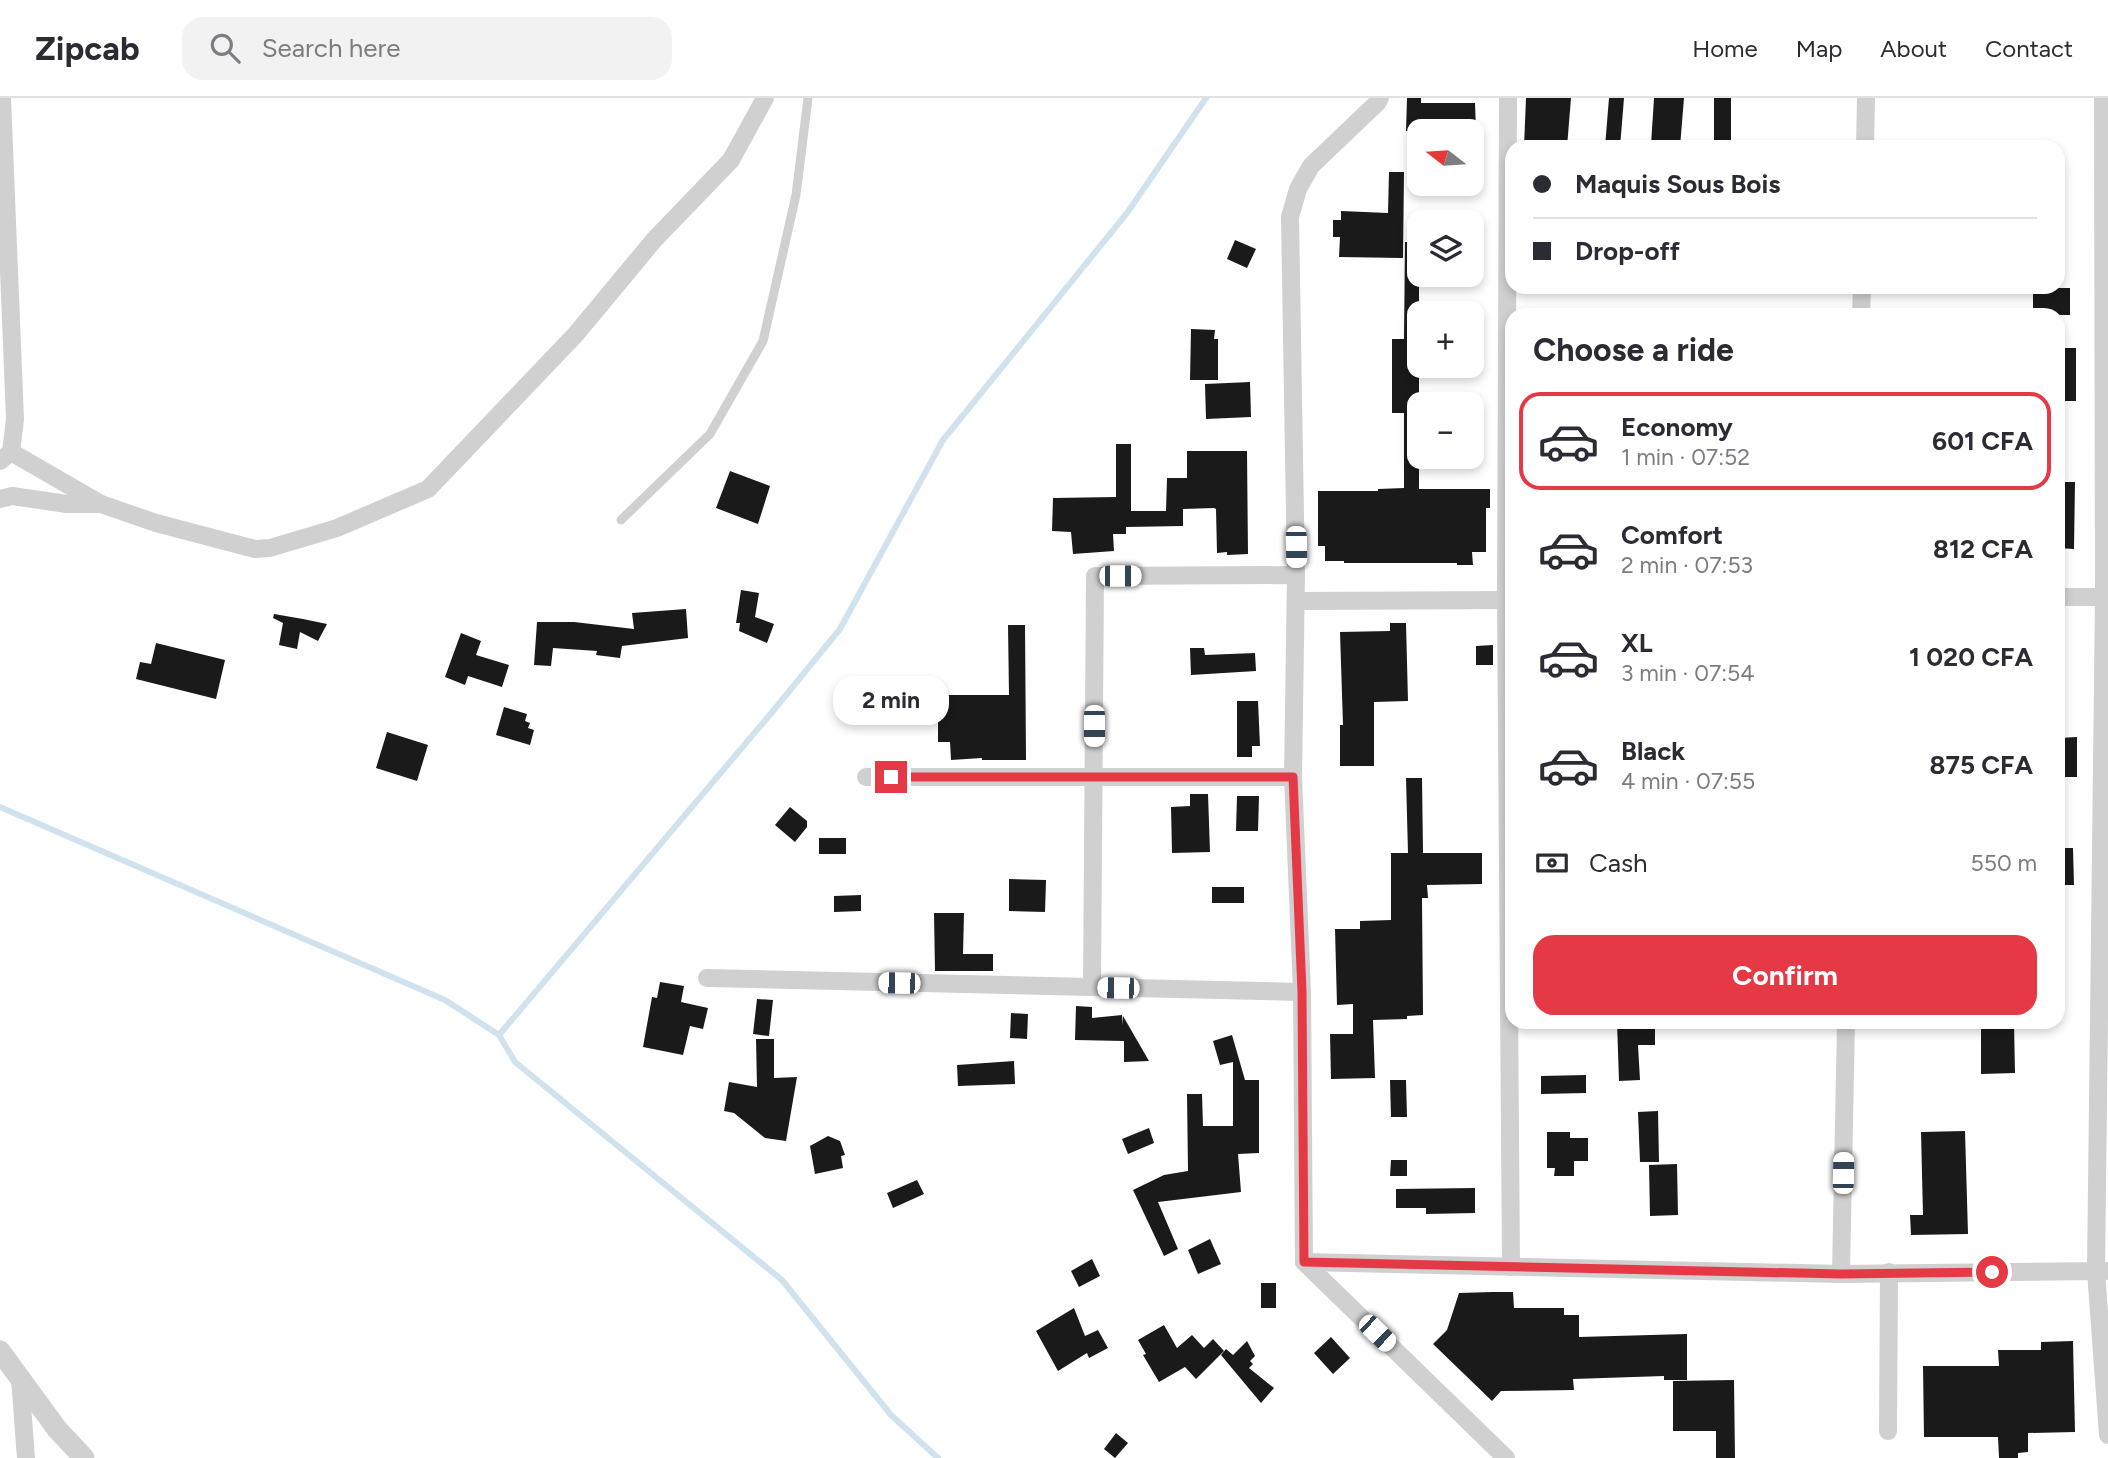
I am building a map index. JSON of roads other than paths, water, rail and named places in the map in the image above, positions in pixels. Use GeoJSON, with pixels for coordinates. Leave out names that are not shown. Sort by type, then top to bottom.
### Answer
{"type":"FeatureCollection","features":[{"type":"Feature","properties":{"kind":"street"},"geometry":{"type":"LineString","coordinates":[[2,98],[15,419],[5,457],[101,503],[156,523],[254,549],[270,548],[338,528],[428,489],[576,334],[654,240],[731,160],[765,98]]}},
{"type":"Feature","properties":{"kind":"street"},"geometry":{"type":"LineString","coordinates":[[1380,98],[1311,166],[1298,189],[1290,218],[1296,575],[1293,777],[1302,992],[1304,1262],[1506,1458]]}},
{"type":"Feature","properties":{"kind":"street"},"geometry":{"type":"LineString","coordinates":[[1508,98],[1508,140]]}},
{"type":"Feature","properties":{"kind":"street"},"geometry":{"type":"LineString","coordinates":[[1865,140],[1866,98]]}},
{"type":"Feature","properties":{"kind":"street"},"geometry":{"type":"LineString","coordinates":[[2103,98],[2106,597],[2102,1271],[2108,1435]]}},
{"type":"Feature","properties":{"kind":"street"},"geometry":{"type":"LineString","coordinates":[[0,499],[12,496],[67,504],[101,503]]}},
{"type":"Feature","properties":{"kind":"street"},"geometry":{"type":"LineString","coordinates":[[1092,987],[1095,576],[1296,575]]}},
{"type":"Feature","properties":{"kind":"street"},"geometry":{"type":"LineString","coordinates":[[2065,597],[2106,597]]}},
{"type":"Feature","properties":{"kind":"street"},"geometry":{"type":"LineString","coordinates":[[1296,601],[1505,600]]}},
{"type":"Feature","properties":{"kind":"street"},"geometry":{"type":"LineString","coordinates":[[866,777],[1293,777]]}},
{"type":"Feature","properties":{"kind":"street"},"geometry":{"type":"LineString","coordinates":[[707,978],[1302,992]]}},
{"type":"Feature","properties":{"kind":"street"},"geometry":{"type":"LineString","coordinates":[[1510,1029],[1511,1267]]}},
{"type":"Feature","properties":{"kind":"street"},"geometry":{"type":"LineString","coordinates":[[1841,1274],[1846,1029]]}},
{"type":"Feature","properties":{"kind":"street"},"geometry":{"type":"LineString","coordinates":[[1304,1262],[1841,1274],[2102,1271]]}},
{"type":"Feature","properties":{"kind":"street"},"geometry":{"type":"LineString","coordinates":[[1888,1431],[1889,1272]]}},
{"type":"Feature","properties":{"kind":"street"},"geometry":{"type":"LineString","coordinates":[[0,1351],[57,1429],[83,1458]]}},
{"type":"Feature","properties":{"kind":"street"},"geometry":{"type":"LineString","coordinates":[[20,1378],[26,1458]]}},
{"type":"Feature","properties":{"kind":"lane"},"geometry":{"type":"LineString","coordinates":[[621,520],[710,434],[763,341],[796,195],[808,98]]}},
{"type":"Feature","properties":{"kind":"waterway"},"geometry":{"type":"LineString","coordinates":[[499,1035],[840,629],[943,440],[1127,213],[1206,98]]}},
{"type":"Feature","properties":{"kind":"waterway"},"geometry":{"type":"LineString","coordinates":[[0,807],[445,1000],[499,1035],[515,1062],[782,1280],[891,1415],[938,1458]]}}]}
